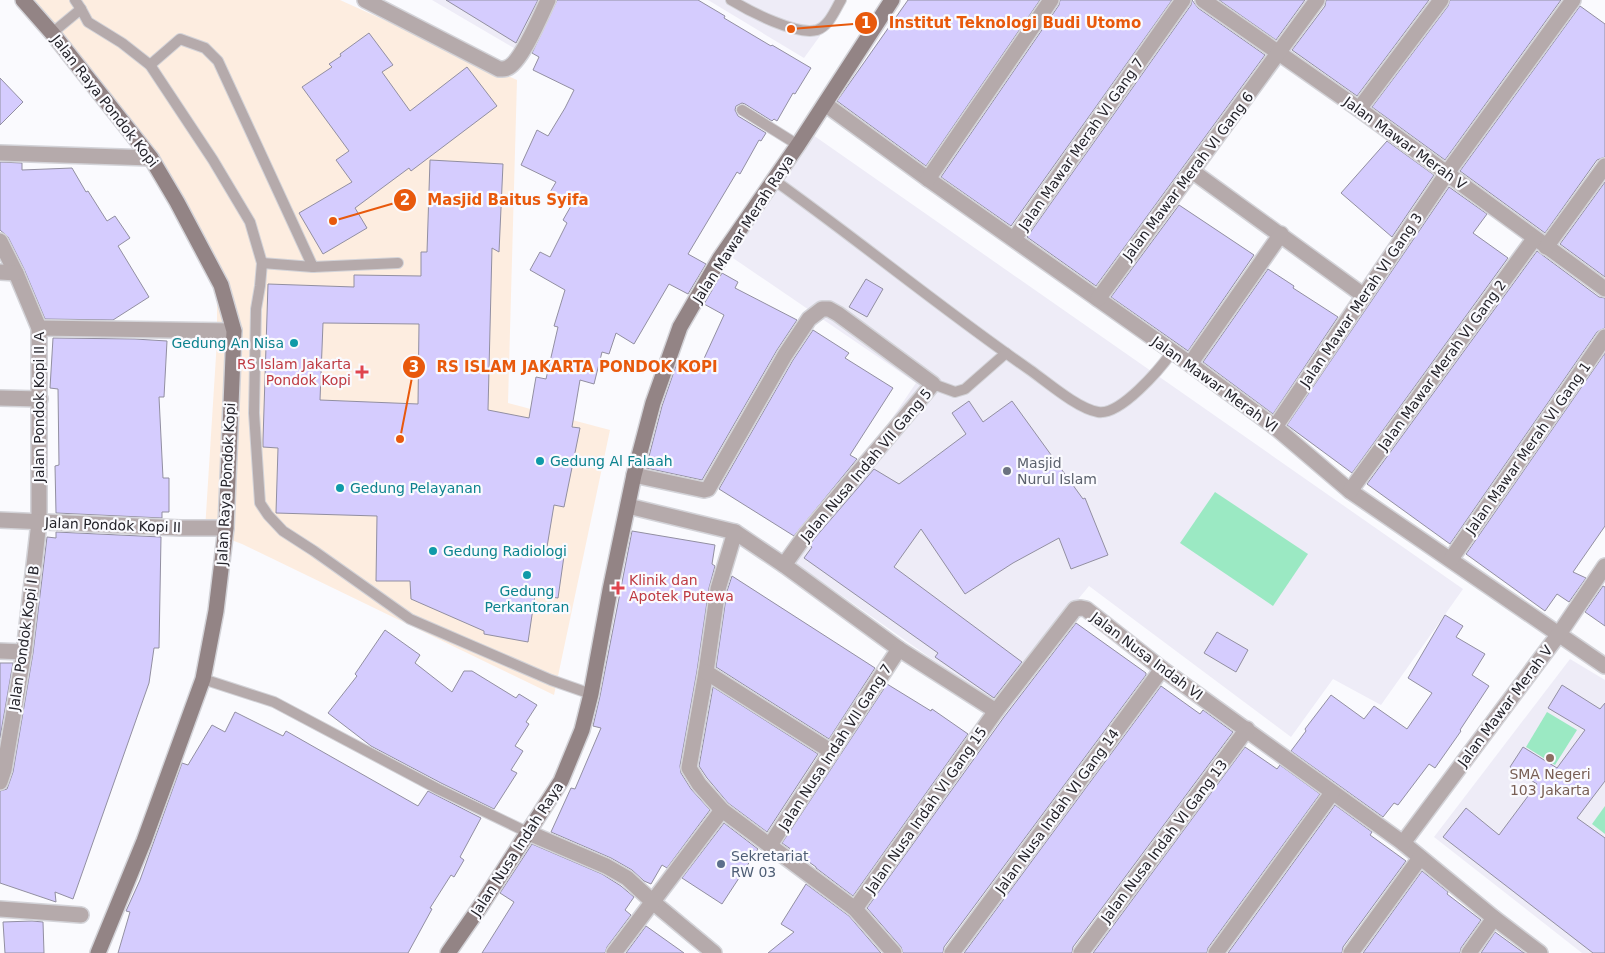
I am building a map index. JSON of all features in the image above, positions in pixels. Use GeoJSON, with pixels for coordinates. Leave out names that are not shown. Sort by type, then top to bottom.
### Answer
{"type":"FeatureCollection","features":[{"type":"Feature","properties":{"kind":"street","name":"Jalan Raya Pondok Kopi"},"geometry":{"type":"LineString","coordinates":[[23,0],[52,33],[151,158],[177,202],[221,285],[234,331],[226,528],[216,612],[203,679],[144,841],[98,953]]}},
{"type":"Feature","properties":{"kind":"street"},"geometry":{"type":"LineString","coordinates":[[365,0],[499,69],[506,69],[512,65],[522,52],[548,0]]}},
{"type":"Feature","properties":{"kind":"street","name":"Jalan Mawar Merah Raya"},"geometry":{"type":"LineString","coordinates":[[628,506],[652,403],[680,326],[720,258],[798,145],[892,0]]}},
{"type":"Feature","properties":{"kind":"street"},"geometry":{"type":"LineString","coordinates":[[928,179],[1051,0]]}},
{"type":"Feature","properties":{"kind":"street","name":"Jalan Mawar Merah VI Gang 7"},"geometry":{"type":"LineString","coordinates":[[1014,239],[1183,0]]}},
{"type":"Feature","properties":{"kind":"street","name":"Jalan Mawar Merah V"},"geometry":{"type":"LineString","coordinates":[[1203,0],[1359,109],[1605,289]]}},
{"type":"Feature","properties":{"kind":"street","name":"Jalan Mawar Merah VI Gang 6"},"geometry":{"type":"LineString","coordinates":[[1098,298],[1317,0]]}},
{"type":"Feature","properties":{"kind":"street"},"geometry":{"type":"LineString","coordinates":[[1359,109],[1441,0]]}},
{"type":"Feature","properties":{"kind":"street","name":"Jalan Mawar Merah VI Gang 3"},"geometry":{"type":"LineString","coordinates":[[1275,427],[1447,173],[1573,0]]}},
{"type":"Feature","properties":{"kind":"street","name":"Jalan Mawar Merah VI"},"geometry":{"type":"LineString","coordinates":[[824,104],[1190,364],[1275,427],[1350,491],[1605,666]]}},
{"type":"Feature","properties":{"kind":"street"},"geometry":{"type":"LineString","coordinates":[[0,153],[151,158]]}},
{"type":"Feature","properties":{"kind":"street","name":"Jalan Mawar Merah VI Gang 2"},"geometry":{"type":"LineString","coordinates":[[1350,491],[1540,243],[1605,166]]}},
{"type":"Feature","properties":{"kind":"street"},"geometry":{"type":"LineString","coordinates":[[1192,170],[1363,295]]}},
{"type":"Feature","properties":{"kind":"street"},"geometry":{"type":"LineString","coordinates":[[1190,364],[1281,234]]}},
{"type":"Feature","properties":{"kind":"street","name":"Jalan Pondok Kopi II A"},"geometry":{"type":"LineString","coordinates":[[0,241],[16,273],[39,328],[39,522]]}},
{"type":"Feature","properties":{"kind":"street"},"geometry":{"type":"LineString","coordinates":[[0,272],[16,273]]}},
{"type":"Feature","properties":{"kind":"street","name":"Jalan Nusa Indah VII Gang 5"},"geometry":{"type":"LineString","coordinates":[[634,475],[704,490],[711,485],[785,355],[809,320],[822,309],[829,309],[838,314],[933,384],[807,534],[784,565]]}},
{"type":"Feature","properties":{"kind":"street"},"geometry":{"type":"LineString","coordinates":[[39,328],[234,331]]}},
{"type":"Feature","properties":{"kind":"street","name":"Jalan Mawar Merah VI Gang 1"},"geometry":{"type":"LineString","coordinates":[[1451,559],[1605,337]]}},
{"type":"Feature","properties":{"kind":"street"},"geometry":{"type":"LineString","coordinates":[[0,398],[40,400]]}},
{"type":"Feature","properties":{"kind":"street"},"geometry":{"type":"LineString","coordinates":[[628,506],[734,532],[784,565],[900,649],[996,711]]}},
{"type":"Feature","properties":{"kind":"street","name":"Jalan Nusa Indah Raya"},"geometry":{"type":"LineString","coordinates":[[448,953],[561,781],[582,730],[591,694],[628,506]]}},
{"type":"Feature","properties":{"kind":"street","name":"Jalan Pondok Kopi II"},"geometry":{"type":"LineString","coordinates":[[0,520],[226,528]]}},
{"type":"Feature","properties":{"kind":"street","name":"Jalan Pondok Kopi I B"},"geometry":{"type":"LineString","coordinates":[[1,774],[24,652],[39,522]]}},
{"type":"Feature","properties":{"kind":"street"},"geometry":{"type":"LineString","coordinates":[[734,532],[718,589],[689,768],[699,784],[722,810],[855,909],[894,953]]}},
{"type":"Feature","properties":{"kind":"street","name":"Jalan Mawar Merah V"},"geometry":{"type":"LineString","coordinates":[[1402,843],[1559,634],[1605,566]]}},
{"type":"Feature","properties":{"kind":"street","name":"Jalan Nusa Indah VI"},"geometry":{"type":"LineString","coordinates":[[996,711],[1075,609],[1086,609],[1162,669],[1402,843],[1540,953]]}},
{"type":"Feature","properties":{"kind":"street","name":"Jalan Nusa Indah VII Gang 7"},"geometry":{"type":"LineString","coordinates":[[770,846],[900,649]]}},
{"type":"Feature","properties":{"kind":"street"},"geometry":{"type":"LineString","coordinates":[[0,651],[24,652]]}},
{"type":"Feature","properties":{"kind":"street","name":"Jalan Nusa Indah VI Gang 14"},"geometry":{"type":"LineString","coordinates":[[952,953],[1162,669]]}},
{"type":"Feature","properties":{"kind":"street"},"geometry":{"type":"LineString","coordinates":[[706,672],[832,752]]}},
{"type":"Feature","properties":{"kind":"street","name":"Jalan Nusa Indah VI Gang 15"},"geometry":{"type":"LineString","coordinates":[[855,909],[996,711]]}},
{"type":"Feature","properties":{"kind":"street","name":"Jalan Nusa Indah VI Gang 13"},"geometry":{"type":"LineString","coordinates":[[1081,953],[1247,730]]}},
{"type":"Feature","properties":{"kind":"street"},"geometry":{"type":"LineString","coordinates":[[1216,953],[1332,793]]}},
{"type":"Feature","properties":{"kind":"street"},"geometry":{"type":"LineString","coordinates":[[614,953],[654,903],[722,810]]}},
{"type":"Feature","properties":{"kind":"street"},"geometry":{"type":"LineString","coordinates":[[529,832],[606,866],[627,878],[714,953]]}},
{"type":"Feature","properties":{"kind":"street"},"geometry":{"type":"LineString","coordinates":[[1350,953],[1420,858]]}},
{"type":"Feature","properties":{"kind":"street"},"geometry":{"type":"LineString","coordinates":[[0,909],[81,915]]}},
{"type":"Feature","properties":{"kind":"street"},"geometry":{"type":"LineString","coordinates":[[1469,953],[1494,918]]}},
{"type":"Feature","properties":{"kind":"lane"},"geometry":{"type":"LineString","coordinates":[[731,0],[750,11],[799,31],[817,30],[826,24],[841,0]]}},
{"type":"Feature","properties":{"kind":"lane"},"geometry":{"type":"LineString","coordinates":[[52,33],[78,4],[88,22],[122,43],[150,65],[213,160],[250,222],[262,263],[256,309],[254,413],[260,503],[268,515],[283,531],[410,619],[552,680],[591,694]]}},
{"type":"Feature","properties":{"kind":"lane"},"geometry":{"type":"LineString","coordinates":[[150,65],[180,39],[205,48],[218,62],[313,267]]}},
{"type":"Feature","properties":{"kind":"lane"},"geometry":{"type":"LineString","coordinates":[[742,110],[798,145]]}},
{"type":"Feature","properties":{"kind":"lane"},"geometry":{"type":"LineString","coordinates":[[774,180],[1006,353],[1082,406],[1098,412],[1107,412],[1116,408],[1157,373],[1172,352]]}},
{"type":"Feature","properties":{"kind":"lane"},"geometry":{"type":"LineString","coordinates":[[262,263],[313,267],[398,263]]}},
{"type":"Feature","properties":{"kind":"lane"},"geometry":{"type":"LineString","coordinates":[[933,384],[955,392],[965,389],[1006,353]]}},
{"type":"Feature","properties":{"kind":"lane"},"geometry":{"type":"LineString","coordinates":[[203,679],[274,702],[438,789],[529,832]]}},
{"type":"Feature","properties":{"kind":"shaded area","name":"RS Islam Jakarta Pondok Kopi"},"geometry":{"type":"Polygon","coordinates":[[[31,0],[340,0],[517,80],[508,403],[610,430],[554,695],[242,544],[205,530],[217,340],[217,259],[31,0]]]}},
{"type":"Feature","properties":{"kind":"shaded area"},"geometry":{"type":"Polygon","coordinates":[[[432,0],[552,0],[524,54],[432,0]]]}},
{"type":"Feature","properties":{"kind":"shaded area"},"geometry":{"type":"Polygon","coordinates":[[[708,0],[846,0],[804,58],[708,0]]]}},
{"type":"Feature","properties":{"kind":"shaded area"},"geometry":{"type":"Polygon","coordinates":[[[813,135],[1463,589],[1381,705],[1333,679],[1291,737],[1089,586],[993,702],[794,562],[916,383],[730,256],[813,135]]]}},
{"type":"Feature","properties":{"kind":"shaded area","name":"SMA Negeri 103 Jakarta"},"geometry":{"type":"Polygon","coordinates":[[[1570,659],[1605,680],[1605,953],[1582,953],[1434,837],[1570,659]]]}},
{"type":"Feature","properties":{"kind":"green space"},"geometry":{"type":"Polygon","coordinates":[[[1215,492],[1308,554],[1273,606],[1180,543],[1215,492]]]}},
{"type":"Feature","properties":{"kind":"green space"},"geometry":{"type":"Polygon","coordinates":[[[1547,712],[1577,730],[1555,765],[1526,747],[1547,712]]]}},
{"type":"Feature","properties":{"kind":"green space"},"geometry":{"type":"Polygon","coordinates":[[[1605,806],[1605,834],[1592,824],[1605,806]]]}},
{"type":"Feature","properties":{"kind":"building"},"geometry":{"type":"Polygon","coordinates":[[[446,0],[538,0],[516,43],[446,0]]]}},
{"type":"Feature","properties":{"kind":"building"},"geometry":{"type":"Polygon","coordinates":[[[557,0],[698,0],[725,16],[724,18],[811,68],[795,94],[793,93],[777,121],[774,119],[772,121],[745,104],[742,103],[736,106],[735,110],[738,116],[766,133],[761,141],[759,140],[740,174],[737,172],[688,254],[706,264],[688,294],[669,284],[634,344],[616,333],[609,354],[602,352],[594,384],[580,380],[572,427],[580,428],[564,507],[554,505],[546,553],[564,556],[558,598],[535,595],[528,642],[484,634],[484,631],[411,599],[410,581],[376,581],[377,516],[276,513],[278,448],[263,447],[263,440],[268,284],[354,287],[354,275],[421,276],[421,252],[427,252],[430,160],[503,164],[499,252],[492,248],[488,410],[529,418],[536,377],[546,379],[558,327],[554,326],[565,290],[530,270],[540,252],[550,257],[567,223],[563,220],[571,206],[549,194],[556,182],[521,165],[537,130],[548,136],[574,90],[533,70],[539,57],[532,53],[557,0]],[[323,323],[320,400],[418,404],[419,324],[323,323]]]}},
{"type":"Feature","properties":{"kind":"building"},"geometry":{"type":"Polygon","coordinates":[[[908,0],[1040,0],[926,166],[837,101],[908,0]]]}},
{"type":"Feature","properties":{"kind":"building"},"geometry":{"type":"Polygon","coordinates":[[[1060,0],[1172,0],[1011,226],[941,177],[1059,5],[1060,0]]]}},
{"type":"Feature","properties":{"kind":"building"},"geometry":{"type":"Polygon","coordinates":[[[1192,0],[1198,8],[1265,55],[1096,286],[1027,237],[1191,5],[1192,0]]]}},
{"type":"Feature","properties":{"kind":"building"},"geometry":{"type":"Polygon","coordinates":[[[1219,0],[1305,0],[1276,40],[1219,0]]]}},
{"type":"Feature","properties":{"kind":"building"},"geometry":{"type":"Polygon","coordinates":[[[1326,0],[1429,0],[1357,96],[1292,50],[1325,6],[1326,0]]]}},
{"type":"Feature","properties":{"kind":"building"},"geometry":{"type":"Polygon","coordinates":[[[1450,0],[1561,0],[1445,160],[1372,107],[1448,6],[1450,0]]]}},
{"type":"Feature","properties":{"kind":"building"},"geometry":{"type":"Polygon","coordinates":[[[1580,6],[1605,24],[1605,157],[1597,160],[1545,233],[1460,171],[1580,6]]]}},
{"type":"Feature","properties":{"kind":"building"},"geometry":{"type":"Polygon","coordinates":[[[369,33],[393,65],[382,72],[410,111],[467,67],[497,106],[411,171],[409,168],[355,208],[367,228],[323,254],[299,213],[352,182],[336,160],[349,151],[302,87],[332,67],[329,64],[369,33]]]}},
{"type":"Feature","properties":{"kind":"building"},"geometry":{"type":"Polygon","coordinates":[[[0,78],[23,102],[0,125],[0,78]]]}},
{"type":"Feature","properties":{"kind":"building"},"geometry":{"type":"Polygon","coordinates":[[[1387,141],[1434,175],[1392,237],[1341,193],[1387,141]]]}},
{"type":"Feature","properties":{"kind":"building"},"geometry":{"type":"Polygon","coordinates":[[[0,162],[22,163],[22,170],[72,168],[86,192],[88,191],[107,221],[115,216],[130,238],[118,246],[149,297],[113,320],[45,319],[8,237],[0,230],[0,162]]]}},
{"type":"Feature","properties":{"kind":"building"},"geometry":{"type":"Polygon","coordinates":[[[1605,182],[1605,277],[1560,244],[1605,182]]]}},
{"type":"Feature","properties":{"kind":"building"},"geometry":{"type":"Polygon","coordinates":[[[1449,187],[1487,214],[1473,233],[1508,258],[1352,473],[1287,425],[1449,187]]]}},
{"type":"Feature","properties":{"kind":"building"},"geometry":{"type":"Polygon","coordinates":[[[1179,205],[1254,255],[1188,351],[1111,297],[1179,205]]]}},
{"type":"Feature","properties":{"kind":"building"},"geometry":{"type":"Polygon","coordinates":[[[1537,251],[1599,297],[1605,298],[1605,328],[1597,332],[1450,544],[1367,484],[1537,251]]]}},
{"type":"Feature","properties":{"kind":"building"},"geometry":{"type":"Polygon","coordinates":[[[1268,269],[1294,286],[1293,288],[1338,317],[1273,414],[1203,362],[1268,269]]]}},
{"type":"Feature","properties":{"kind":"building"},"geometry":{"type":"Polygon","coordinates":[[[722,273],[738,282],[735,288],[797,320],[777,350],[702,480],[646,468],[662,406],[678,360],[694,366],[696,361],[702,363],[724,315],[704,304],[722,273]]]}},
{"type":"Feature","properties":{"kind":"building"},"geometry":{"type":"Polygon","coordinates":[[[866,279],[883,289],[867,317],[849,307],[866,279]]]}},
{"type":"Feature","properties":{"kind":"building"},"geometry":{"type":"Polygon","coordinates":[[[813,330],[849,353],[845,358],[893,388],[850,455],[857,459],[794,536],[719,489],[793,360],[813,330]]]}},
{"type":"Feature","properties":{"kind":"building"},"geometry":{"type":"Polygon","coordinates":[[[53,338],[167,341],[164,397],[159,397],[163,478],[169,478],[169,512],[162,512],[162,518],[56,513],[55,466],[59,465],[58,389],[50,388],[53,338]]]}},
{"type":"Feature","properties":{"kind":"building"},"geometry":{"type":"Polygon","coordinates":[[[1605,353],[1605,526],[1573,572],[1586,578],[1569,602],[1557,594],[1545,611],[1466,554],[1605,353]]]}},
{"type":"Feature","properties":{"kind":"building"},"geometry":{"type":"Polygon","coordinates":[[[969,401],[983,422],[1012,401],[1083,499],[1085,498],[1108,555],[1071,569],[1059,538],[1013,563],[965,594],[921,529],[894,567],[1022,662],[994,698],[935,657],[938,653],[804,558],[812,547],[809,546],[814,539],[874,469],[899,484],[966,434],[952,413],[969,401]]]}},
{"type":"Feature","properties":{"kind":"building"},"geometry":{"type":"Polygon","coordinates":[[[632,531],[715,545],[712,564],[715,566],[709,588],[697,671],[680,766],[681,773],[691,789],[710,810],[667,868],[662,865],[651,884],[611,858],[551,832],[571,788],[575,789],[601,728],[593,726],[632,531]]]}},
{"type":"Feature","properties":{"kind":"building"},"geometry":{"type":"Polygon","coordinates":[[[56,532],[161,537],[159,648],[154,648],[149,683],[73,899],[55,892],[56,902],[0,883],[0,791],[7,789],[13,772],[33,653],[47,537],[56,538],[56,532]]]}},
{"type":"Feature","properties":{"kind":"building"},"geometry":{"type":"Polygon","coordinates":[[[732,576],[875,668],[829,739],[716,667],[727,591],[732,576]]]}},
{"type":"Feature","properties":{"kind":"building"},"geometry":{"type":"Polygon","coordinates":[[[1603,586],[1605,587],[1605,626],[1585,612],[1603,586]]]}},
{"type":"Feature","properties":{"kind":"building"},"geometry":{"type":"Polygon","coordinates":[[[1445,615],[1463,626],[1456,637],[1485,654],[1472,675],[1489,686],[1435,768],[1429,764],[1398,805],[1394,803],[1383,817],[1291,751],[1331,695],[1364,719],[1374,706],[1407,729],[1432,693],[1408,678],[1445,615]]]}},
{"type":"Feature","properties":{"kind":"building"},"geometry":{"type":"Polygon","coordinates":[[[1076,623],[1146,673],[1146,675],[944,947],[943,953],[903,953],[901,947],[867,908],[1004,717],[1076,623]]]}},
{"type":"Feature","properties":{"kind":"building"},"geometry":{"type":"Polygon","coordinates":[[[385,630],[420,655],[415,663],[452,692],[464,671],[472,671],[516,698],[519,694],[537,705],[526,722],[529,724],[515,746],[523,751],[511,770],[517,773],[494,809],[371,746],[328,713],[357,676],[355,674],[385,630]]]}},
{"type":"Feature","properties":{"kind":"building"},"geometry":{"type":"Polygon","coordinates":[[[1217,632],[1248,650],[1236,672],[1204,653],[1217,632]]]}},
{"type":"Feature","properties":{"kind":"building"},"geometry":{"type":"Polygon","coordinates":[[[0,663],[13,663],[0,738],[0,663]]]}},
{"type":"Feature","properties":{"kind":"building"},"geometry":{"type":"Polygon","coordinates":[[[887,684],[931,711],[932,709],[968,734],[853,896],[782,843],[887,684]]]}},
{"type":"Feature","properties":{"kind":"building","name":"SMA Negeri 103 Jakarta"},"geometry":{"type":"Polygon","coordinates":[[[1562,685],[1600,709],[1605,703],[1605,781],[1577,818],[1605,838],[1605,953],[1593,953],[1443,837],[1466,808],[1499,835],[1537,784],[1510,767],[1523,747],[1557,768],[1585,730],[1548,708],[1562,685]]]}},
{"type":"Feature","properties":{"kind":"building"},"geometry":{"type":"Polygon","coordinates":[[[1161,686],[1200,714],[1203,710],[1233,732],[1073,947],[1072,953],[964,953],[1161,686]]]}},
{"type":"Feature","properties":{"kind":"building"},"geometry":{"type":"Polygon","coordinates":[[[713,687],[818,754],[767,832],[728,803],[699,766],[713,687]]]}},
{"type":"Feature","properties":{"kind":"building"},"geometry":{"type":"Polygon","coordinates":[[[235,712],[283,736],[286,731],[418,806],[428,791],[481,818],[460,857],[464,860],[454,877],[451,875],[430,908],[432,909],[408,953],[118,953],[130,912],[126,911],[140,880],[182,763],[188,765],[212,725],[225,732],[235,712]]]}},
{"type":"Feature","properties":{"kind":"building"},"geometry":{"type":"Polygon","coordinates":[[[1245,747],[1277,769],[1280,765],[1320,794],[1208,948],[1207,953],[1093,953],[1245,747]]]}},
{"type":"Feature","properties":{"kind":"building"},"geometry":{"type":"Polygon","coordinates":[[[1335,805],[1372,832],[1370,835],[1406,861],[1343,947],[1342,953],[1228,953],[1335,805]]]}},
{"type":"Feature","properties":{"kind":"building","name":"Sekretariat RW 03"},"geometry":{"type":"Polygon","coordinates":[[[724,823],[758,849],[722,904],[682,878],[724,823]]]}},
{"type":"Feature","properties":{"kind":"building"},"geometry":{"type":"Polygon","coordinates":[[[532,844],[602,874],[634,897],[625,910],[631,915],[607,947],[605,953],[482,953],[514,902],[500,893],[532,844]]]}},
{"type":"Feature","properties":{"kind":"building"},"geometry":{"type":"Polygon","coordinates":[[[1422,871],[1448,892],[1447,894],[1481,920],[1461,948],[1460,953],[1363,953],[1422,871]]]}},
{"type":"Feature","properties":{"kind":"building"},"geometry":{"type":"Polygon","coordinates":[[[806,884],[849,916],[881,953],[768,953],[794,932],[781,924],[806,884]]]}},
{"type":"Feature","properties":{"kind":"building"},"geometry":{"type":"Polygon","coordinates":[[[3,922],[43,922],[44,953],[5,953],[3,922]]]}},
{"type":"Feature","properties":{"kind":"building"},"geometry":{"type":"Polygon","coordinates":[[[646,926],[684,953],[626,953],[646,926]]]}},
{"type":"Feature","properties":{"kind":"building"},"geometry":{"type":"Polygon","coordinates":[[[1495,932],[1524,953],[1481,953],[1495,932]]]}},
{"type":"Feature","properties":{"kind":"place","name":"Institut Teknologi Budi Utomo"},"geometry":{"type":"Point","coordinates":[791,29]}},
{"type":"Feature","properties":{"kind":"place","name":"Masjid Baitus Syifa"},"geometry":{"type":"Point","coordinates":[333,221]}},
{"type":"Feature","properties":{"kind":"place","name":"Gedung An Nisa"},"geometry":{"type":"Point","coordinates":[294,343]}},
{"type":"Feature","properties":{"kind":"place","name":"RS Islam Jakarta Pondok Kopi"},"geometry":{"type":"Point","coordinates":[362,372]}},
{"type":"Feature","properties":{"kind":"place","name":"RS ISLAM JAKARTA PONDOK KOPI"},"geometry":{"type":"Point","coordinates":[400,439]}},
{"type":"Feature","properties":{"kind":"place","name":"Gedung Al Falaah"},"geometry":{"type":"Point","coordinates":[540,461]}},
{"type":"Feature","properties":{"kind":"place","name":"Masjid Nurul Islam"},"geometry":{"type":"Point","coordinates":[1007,471]}},
{"type":"Feature","properties":{"kind":"place","name":"Gedung Pelayanan"},"geometry":{"type":"Point","coordinates":[340,488]}},
{"type":"Feature","properties":{"kind":"place","name":"Gedung Radiologi"},"geometry":{"type":"Point","coordinates":[433,551]}},
{"type":"Feature","properties":{"kind":"place","name":"Gedung Perkantoran"},"geometry":{"type":"Point","coordinates":[527,575]}},
{"type":"Feature","properties":{"kind":"place","name":"Klinik dan Apotek Putewa"},"geometry":{"type":"Point","coordinates":[618,588]}},
{"type":"Feature","properties":{"kind":"place","name":"SMA Negeri 103 Jakarta"},"geometry":{"type":"Point","coordinates":[1550,758]}},
{"type":"Feature","properties":{"kind":"place","name":"Sekretariat RW 03"},"geometry":{"type":"Point","coordinates":[721,864]}}]}
